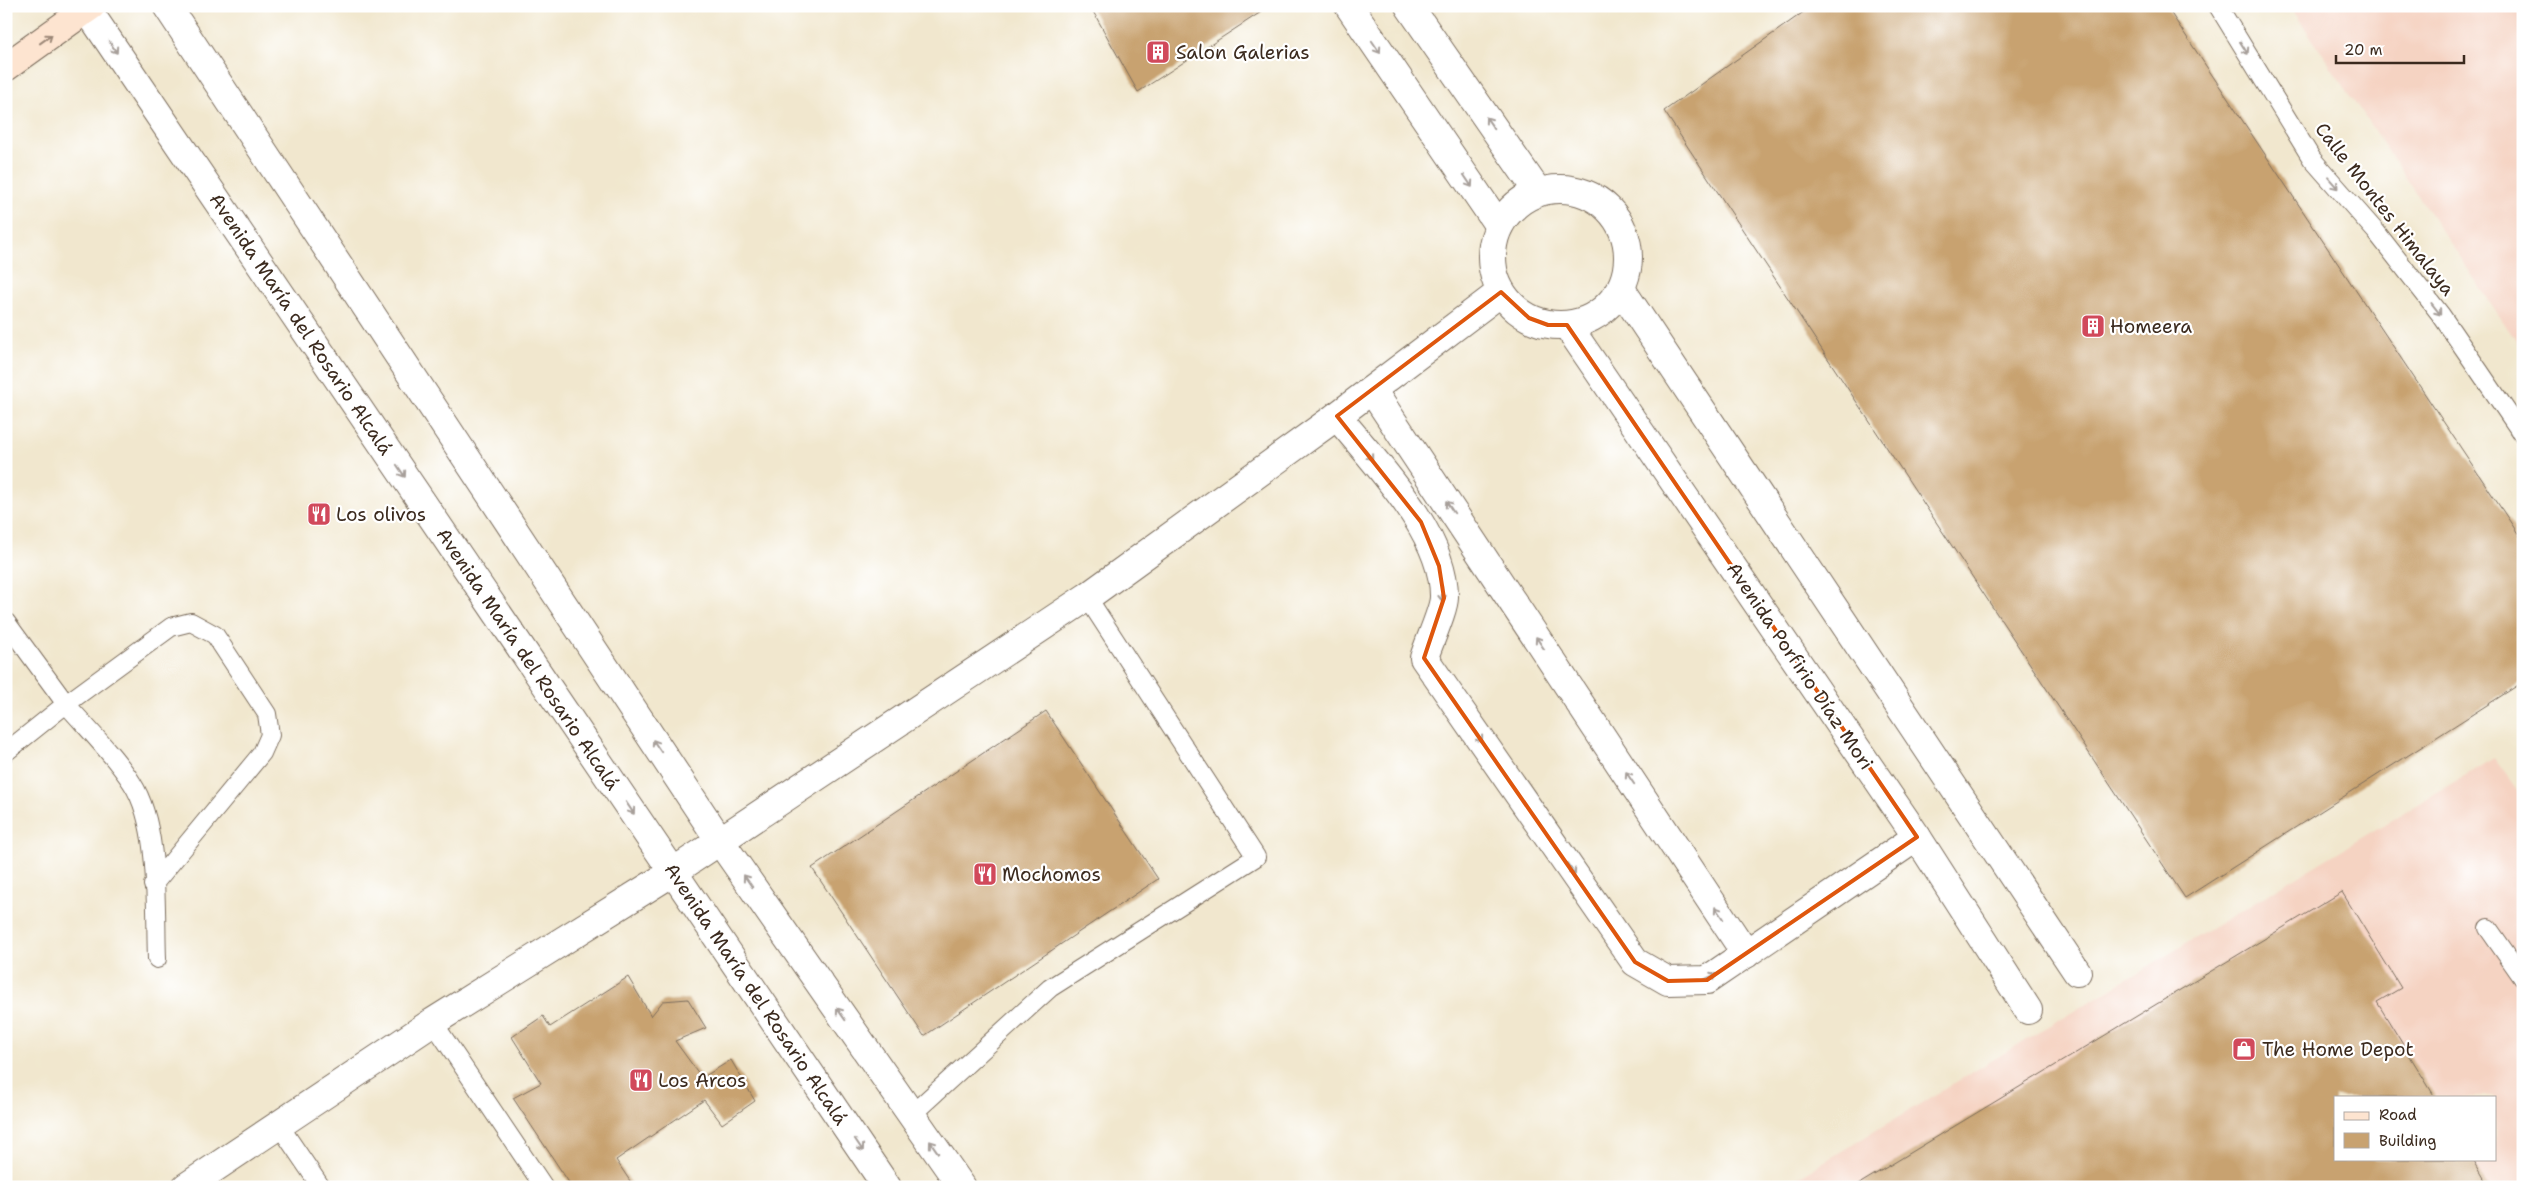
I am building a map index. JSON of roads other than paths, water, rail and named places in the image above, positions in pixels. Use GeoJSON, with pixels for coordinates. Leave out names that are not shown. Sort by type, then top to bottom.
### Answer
{"type":"FeatureCollection","features":[{"type":"Feature","properties":{"kind":"main road"},"geometry":{"type":"LineString","coordinates":[[6,67],[88,7]]}},
{"type":"Feature","properties":{"kind":"street"},"geometry":{"type":"LineString","coordinates":[[167,6],[720,841],[962,1187]]}},
{"type":"Feature","properties":{"kind":"street"},"geometry":{"type":"LineString","coordinates":[[1349,6],[1499,226]]}},
{"type":"Feature","properties":{"kind":"street"},"geometry":{"type":"LineString","coordinates":[[1409,6],[1538,192]]}},
{"type":"Feature","properties":{"kind":"street","name":"Avenida María del Rosario Alcalá"},"geometry":{"type":"LineString","coordinates":[[88,7],[887,1187]]}},
{"type":"Feature","properties":{"kind":"street"},"geometry":{"type":"LineString","coordinates":[[1557,188],[1578,191],[1597,199],[1612,212],[1623,230],[1628,250],[1628,270],[1621,289],[1608,307],[1589,320],[1567,325],[1548,325],[1529,318],[1513,307],[1501,292],[1494,277],[1491,260],[1493,242],[1499,226],[1508,212],[1522,199],[1538,192],[1557,188]]}},
{"type":"Feature","properties":{"kind":"street"},"geometry":{"type":"LineString","coordinates":[[1621,289],[2077,972]]}},
{"type":"Feature","properties":{"kind":"street"},"geometry":{"type":"LineString","coordinates":[[186,1187],[433,1022],[673,872],[1087,597],[1337,416],[1501,292]]}},
{"type":"Feature","properties":{"kind":"street","name":"Avenida Porfirio Díaz Mori"},"geometry":{"type":"LineString","coordinates":[[1567,325],[1917,837],[2028,1010]]}},
{"type":"Feature","properties":{"kind":"street"},"geometry":{"type":"LineString","coordinates":[[1372,390],[1746,954]]}},
{"type":"Feature","properties":{"kind":"street"},"geometry":{"type":"LineString","coordinates":[[1337,416],[1421,522],[1439,566],[1444,598],[1424,658],[1635,962],[1668,981],[1707,980],[1917,837]]}},
{"type":"Feature","properties":{"kind":"lane","name":"Calle Montes Himalaya"},"geometry":{"type":"LineString","coordinates":[[2218,6],[2312,159],[2377,234],[2441,315],[2523,435]]}},
{"type":"Feature","properties":{"kind":"lane"},"geometry":{"type":"LineString","coordinates":[[911,1115],[1050,988],[1256,857],[1087,597]]}},
{"type":"Feature","properties":{"kind":"lane"},"geometry":{"type":"LineString","coordinates":[[6,622],[66,704],[133,784],[151,830],[157,959]]}},
{"type":"Feature","properties":{"kind":"lane"},"geometry":{"type":"LineString","coordinates":[[6,752],[66,704],[171,627],[191,622],[215,635],[268,714],[270,734],[262,753],[153,884]]}},
{"type":"Feature","properties":{"kind":"lane"},"geometry":{"type":"LineString","coordinates":[[2488,928],[2523,978]]}},
{"type":"Feature","properties":{"kind":"lane"},"geometry":{"type":"LineString","coordinates":[[433,1022],[544,1187]]}},
{"type":"Feature","properties":{"kind":"lane"},"geometry":{"type":"LineString","coordinates":[[279,1125],[321,1187]]}},
{"type":"Feature","properties":{"kind":"place","name":"Salon Galerias"},"geometry":{"type":"Point","coordinates":[1158,52]}},
{"type":"Feature","properties":{"kind":"place","name":"Homeera"},"geometry":{"type":"Point","coordinates":[2093,326]}},
{"type":"Feature","properties":{"kind":"place","name":"Los olivos"},"geometry":{"type":"Point","coordinates":[319,514]}},
{"type":"Feature","properties":{"kind":"place","name":"Mochomos"},"geometry":{"type":"Point","coordinates":[985,874]}},
{"type":"Feature","properties":{"kind":"place","name":"The Home Depot"},"geometry":{"type":"Point","coordinates":[2244,1049]}},
{"type":"Feature","properties":{"kind":"place","name":"Los Arcos"},"geometry":{"type":"Point","coordinates":[641,1080]}}]}
